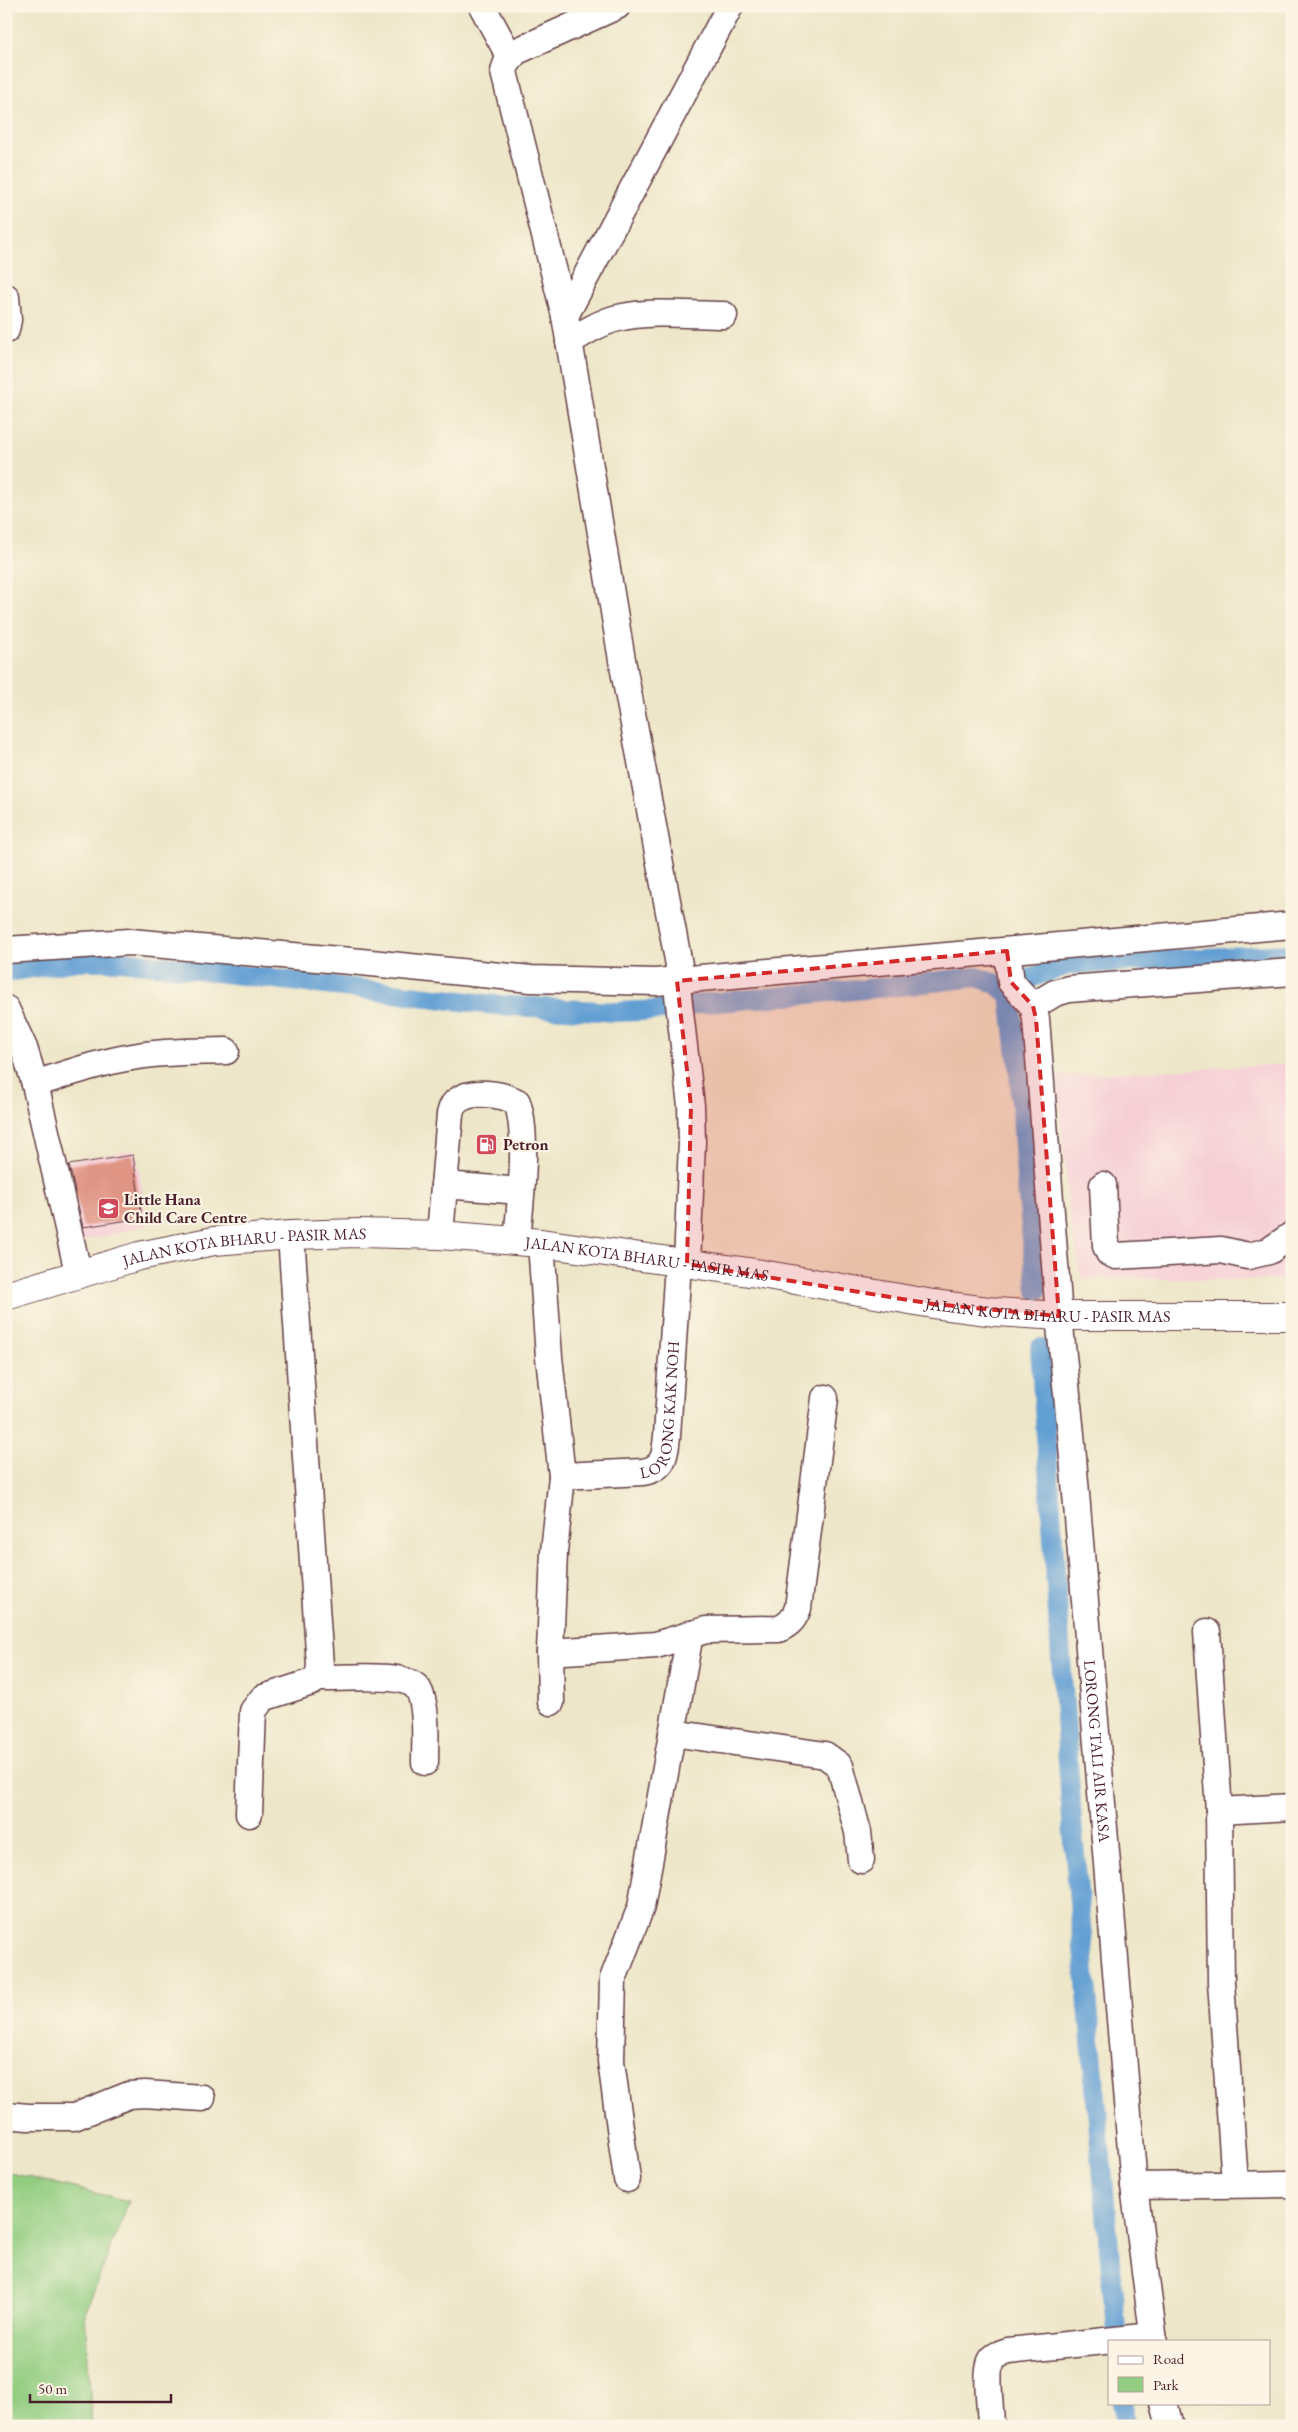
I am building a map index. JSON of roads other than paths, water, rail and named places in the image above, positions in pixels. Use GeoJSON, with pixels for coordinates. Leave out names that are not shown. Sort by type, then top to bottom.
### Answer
{"type":"FeatureCollection","features":[{"type":"Feature","properties":{"kind":"highway","name":"JALAN KOTA BHARU - PASIR MAS"},"geometry":{"type":"LineString","coordinates":[[6,1296],[78,1272],[139,1256],[214,1241],[291,1235],[359,1233],[440,1235],[529,1242],[682,1263],[933,1304],[996,1312],[1059,1316],[1292,1316]]}},
{"type":"Feature","properties":{"kind":"street"},"geometry":{"type":"LineString","coordinates":[[482,6],[510,57],[616,6]]}},
{"type":"Feature","properties":{"kind":"street"},"geometry":{"type":"LineString","coordinates":[[565,316],[730,6]]}},
{"type":"Feature","properties":{"kind":"street","name":"LORONG KAK NOH"},"geometry":{"type":"LineString","coordinates":[[510,57],[506,65],[505,82],[565,316],[622,660],[679,965],[678,995],[691,1106],[691,1205],[682,1263],[666,1452],[660,1464],[654,1470],[562,1476]]}},
{"type":"Feature","properties":{"kind":"street"},"geometry":{"type":"LineString","coordinates":[[6,297],[8,320],[6,330]]}},
{"type":"Feature","properties":{"kind":"street"},"geometry":{"type":"LineString","coordinates":[[569,342],[599,325],[619,318],[649,314],[724,315]]}},
{"type":"Feature","properties":{"kind":"street"},"geometry":{"type":"LineString","coordinates":[[6,950],[91,943],[139,943],[531,979],[618,983],[678,995],[1008,965],[1292,925]]}},
{"type":"Feature","properties":{"kind":"street"},"geometry":{"type":"LineString","coordinates":[[1008,965],[1033,1006],[1055,993],[1069,990],[1292,972]]}},
{"type":"Feature","properties":{"kind":"street","name":"LORONG TALI AIR KASA"},"geometry":{"type":"LineString","coordinates":[[1033,1006],[1036,1019],[1059,1316],[1072,1444],[1148,2338]]}},
{"type":"Feature","properties":{"kind":"street"},"geometry":{"type":"LineString","coordinates":[[6,1009],[21,1041],[35,1084],[78,1272]]}},
{"type":"Feature","properties":{"kind":"street"},"geometry":{"type":"LineString","coordinates":[[35,1084],[104,1063],[139,1056],[226,1051]]}},
{"type":"Feature","properties":{"kind":"street"},"geometry":{"type":"LineString","coordinates":[[440,1235],[450,1114],[455,1102],[468,1095],[506,1096],[517,1102],[522,1117],[522,1190],[549,1357],[562,1476],[554,1545],[550,1652],[551,1702]]}},
{"type":"Feature","properties":{"kind":"street"},"geometry":{"type":"LineString","coordinates":[[1103,1184],[1106,1246],[1109,1253],[1116,1256],[1221,1250],[1248,1256],[1269,1251],[1292,1235]]}},
{"type":"Feature","properties":{"kind":"street"},"geometry":{"type":"LineString","coordinates":[[444,1185],[522,1190]]}},
{"type":"Feature","properties":{"kind":"street"},"geometry":{"type":"LineString","coordinates":[[291,1235],[320,1666],[318,1678]]}},
{"type":"Feature","properties":{"kind":"street"},"geometry":{"type":"LineString","coordinates":[[550,1652],[635,1648],[672,1641],[690,1634],[723,1629],[779,1629],[788,1625],[794,1618],[798,1608],[825,1398]]}},
{"type":"Feature","properties":{"kind":"street"},"geometry":{"type":"LineString","coordinates":[[1207,1632],[1219,1811],[1221,1982],[1236,2183]]}},
{"type":"Feature","properties":{"kind":"street"},"geometry":{"type":"LineString","coordinates":[[627,2180],[611,2061],[613,1979],[641,1907],[690,1634]]}},
{"type":"Feature","properties":{"kind":"street"},"geometry":{"type":"LineString","coordinates":[[248,1814],[253,1711],[263,1698],[282,1691],[302,1687],[318,1678],[390,1678],[407,1680],[418,1689],[423,1704],[425,1762]]}},
{"type":"Feature","properties":{"kind":"street"},"geometry":{"type":"LineString","coordinates":[[672,1733],[825,1755],[840,1766],[858,1832],[861,1860]]}},
{"type":"Feature","properties":{"kind":"street"},"geometry":{"type":"LineString","coordinates":[[1219,1811],[1292,1807]]}},
{"type":"Feature","properties":{"kind":"street"},"geometry":{"type":"LineString","coordinates":[[6,2115],[74,2117],[129,2095],[144,2094],[202,2098]]}},
{"type":"Feature","properties":{"kind":"street"},"geometry":{"type":"LineString","coordinates":[[1134,2186],[1236,2183],[1292,2184]]}},
{"type":"Feature","properties":{"kind":"street"},"geometry":{"type":"LineString","coordinates":[[1124,2340],[1148,2338]]}},
{"type":"Feature","properties":{"kind":"street"},"geometry":{"type":"LineString","coordinates":[[991,2426],[989,2374],[990,2361],[995,2356],[1008,2351],[1108,2341]]}},
{"type":"Feature","properties":{"kind":"street"},"geometry":{"type":"LineString","coordinates":[[1164,2404],[1170,2426]]}},
{"type":"Feature","properties":{"kind":"waterway"},"geometry":{"type":"LineString","coordinates":[[1022,988],[1030,978],[1070,964],[1292,954]]}},
{"type":"Feature","properties":{"kind":"waterway"},"geometry":{"type":"LineString","coordinates":[[6,972],[77,961],[122,961],[495,1005],[616,1012],[663,1010],[706,1003],[889,987],[976,977],[995,983],[1010,996],[1017,1056]]}},
{"type":"Feature","properties":{"kind":"waterway"},"geometry":{"type":"LineString","coordinates":[[1017,1042],[1026,1178],[1037,1291]]}},
{"type":"Feature","properties":{"kind":"waterway"},"geometry":{"type":"LineString","coordinates":[[1040,1348],[1072,1821],[1117,2340]]}},
{"type":"Feature","properties":{"kind":"waterway"},"geometry":{"type":"LineString","coordinates":[[1123,2404],[1125,2426]]}},
{"type":"Feature","properties":{"kind":"place","name":"Petron"},"geometry":{"type":"Point","coordinates":[487,1144]}},
{"type":"Feature","properties":{"kind":"place","name":"Little Hana Child Care Centre"},"geometry":{"type":"Point","coordinates":[108,1208]}}]}
